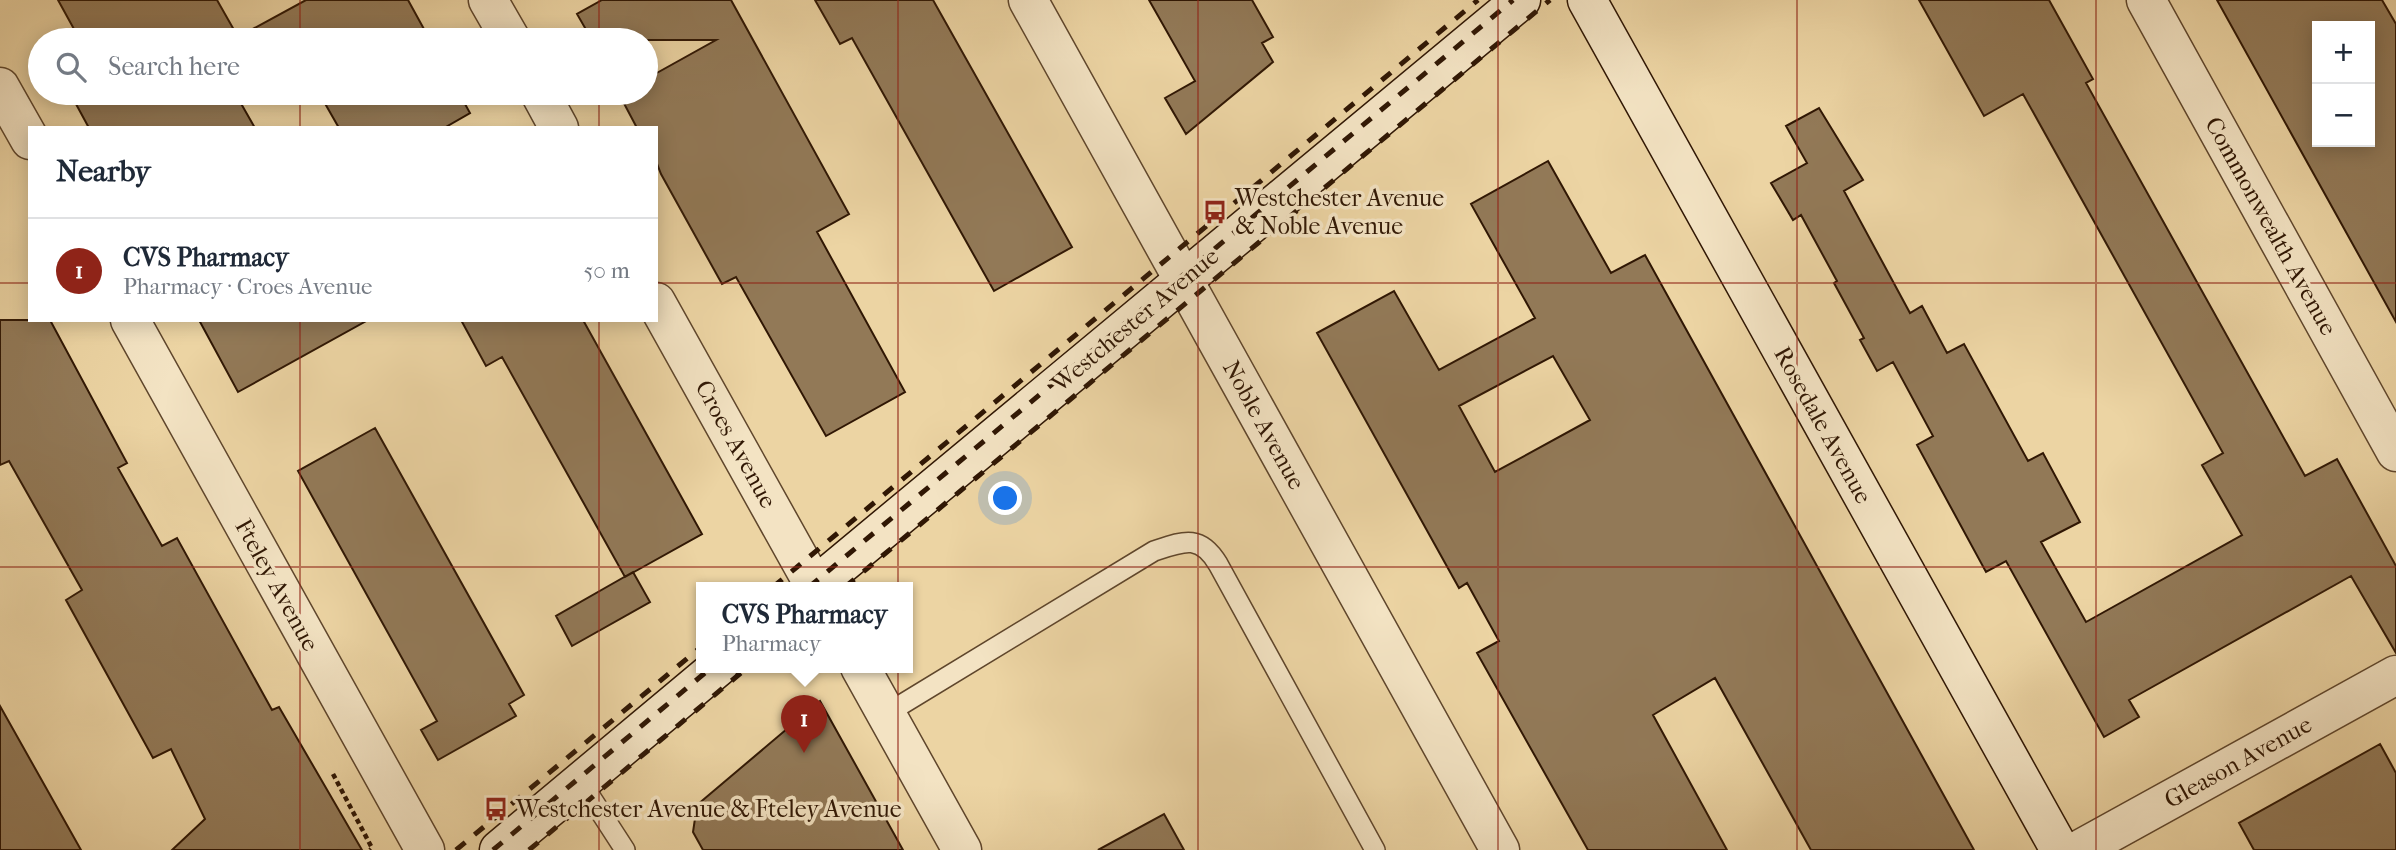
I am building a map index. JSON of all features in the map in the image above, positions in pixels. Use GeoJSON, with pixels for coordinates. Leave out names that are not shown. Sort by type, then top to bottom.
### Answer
{"type":"FeatureCollection","features":[{"type":"Feature","properties":{"kind":"street"},"geometry":{"type":"LineString","coordinates":[[488,0],[503,28]]}},
{"type":"Feature","properties":{"kind":"street","name":"Noble Avenue"},"geometry":{"type":"LineString","coordinates":[[1028,0],[1500,850]]}},
{"type":"Feature","properties":{"kind":"street","name":"Westchester Avenue"},"geometry":{"type":"LineString","coordinates":[[821,582],[1521,0]]}},
{"type":"Feature","properties":{"kind":"street","name":"Rosedale Avenue"},"geometry":{"type":"LineString","coordinates":[[1587,0],[2060,850]]}},
{"type":"Feature","properties":{"kind":"street","name":"Commonwealth Avenue"},"geometry":{"type":"LineString","coordinates":[[2146,0],[2396,452]]}},
{"type":"Feature","properties":{"kind":"street"},"geometry":{"type":"LineString","coordinates":[[0,86],[28,136]]}},
{"type":"Feature","properties":{"kind":"street"},"geometry":{"type":"LineString","coordinates":[[547,105],[558,126]]}},
{"type":"Feature","properties":{"kind":"street","name":"Croes Avenue"},"geometry":{"type":"LineString","coordinates":[[658,306],[812,582]]}},
{"type":"Feature","properties":{"kind":"street","name":"Fteley Avenue"},"geometry":{"type":"LineString","coordinates":[[131,322],[425,850]]}},
{"type":"Feature","properties":{"kind":"street"},"geometry":{"type":"LineString","coordinates":[[499,850],[711,673]]}},
{"type":"Feature","properties":{"kind":"street"},"geometry":{"type":"LineString","coordinates":[[862,673],[962,850]]}},
{"type":"Feature","properties":{"kind":"street","name":"Gleason Avenue"},"geometry":{"type":"LineString","coordinates":[[2080,850],[2396,675]]}},
{"type":"Feature","properties":{"kind":"lane"},"geometry":{"type":"LineString","coordinates":[[886,715],[1154,551],[1193,542],[1208,547],[1375,850]]}},
{"type":"Feature","properties":{"kind":"lane"},"geometry":{"type":"LineString","coordinates":[[581,782],[625,850]]}},
{"type":"Feature","properties":{"kind":"path"},"geometry":{"type":"LineString","coordinates":[[333,774],[372,848],[370,850]]}},
{"type":"Feature","properties":{"kind":"building"},"geometry":{"type":"Polygon","coordinates":[[[58,0],[217,0],[233,28],[73,28],[58,0]]]}},
{"type":"Feature","properties":{"kind":"building"},"geometry":{"type":"Polygon","coordinates":[[[306,0],[408,0],[423,28],[255,28],[306,0]]]}},
{"type":"Feature","properties":{"kind":"building"},"geometry":{"type":"Polygon","coordinates":[[[602,0],[731,0],[849,214],[817,232],[905,392],[826,436],[736,277],[722,284],[661,174],[658,166],[658,126],[636,126],[625,105],[658,105],[658,72],[716,40],[658,40],[658,28],[585,28],[577,14],[602,0]]]}},
{"type":"Feature","properties":{"kind":"building"},"geometry":{"type":"Polygon","coordinates":[[[815,0],[933,0],[1072,247],[994,291],[852,38],[840,44],[815,0]]]}},
{"type":"Feature","properties":{"kind":"building"},"geometry":{"type":"Polygon","coordinates":[[[1149,0],[1252,0],[1273,37],[1262,43],[1273,62],[1186,134],[1165,98],[1195,81],[1149,0]]]}},
{"type":"Feature","properties":{"kind":"building"},"geometry":{"type":"Polygon","coordinates":[[[1919,0],[2049,0],[2093,79],[2086,83],[2305,476],[2337,459],[2396,566],[2396,653],[2351,576],[2129,700],[2139,717],[2104,737],[2006,561],[1986,572],[1917,445],[1933,436],[1893,362],[1877,371],[1860,340],[1864,338],[1834,283],[1837,281],[1801,215],[1793,220],[1771,183],[1807,163],[1786,126],[1819,108],[1863,180],[1844,191],[1910,313],[1922,306],[1947,353],[1964,344],[2028,461],[2043,453],[2080,522],[2041,542],[2086,622],[2242,535],[2202,465],[2223,453],[2023,94],[1984,116],[1919,0]]]}},
{"type":"Feature","properties":{"kind":"building"},"geometry":{"type":"Polygon","coordinates":[[[2217,0],[2382,0],[2396,24],[2396,322],[2217,0]]]}},
{"type":"Feature","properties":{"kind":"building"},"geometry":{"type":"Polygon","coordinates":[[[77,105],[242,105],[254,126],[88,126],[77,105]]]}},
{"type":"Feature","properties":{"kind":"building"},"geometry":{"type":"Polygon","coordinates":[[[326,105],[466,105],[470,113],[447,126],[338,126],[326,105]]]}},
{"type":"Feature","properties":{"kind":"building"},"geometry":{"type":"Polygon","coordinates":[[[1548,161],[1611,273],[1645,255],[1974,850],[1811,850],[1715,678],[1653,715],[1727,850],[1588,850],[1477,653],[1499,641],[1467,583],[1459,588],[1317,333],[1394,291],[1439,370],[1535,318],[1471,204],[1548,161]],[[1553,356],[1459,406],[1495,472],[1590,420],[1553,356]]]}},
{"type":"Feature","properties":{"kind":"building"},"geometry":{"type":"Polygon","coordinates":[[[0,320],[51,322],[127,463],[118,468],[162,546],[177,538],[272,710],[279,707],[362,850],[172,850],[205,819],[171,749],[153,758],[66,600],[82,590],[9,461],[0,465],[0,320]]]}},
{"type":"Feature","properties":{"kind":"building"},"geometry":{"type":"Polygon","coordinates":[[[200,322],[364,322],[238,392],[200,322]]]}},
{"type":"Feature","properties":{"kind":"building"},"geometry":{"type":"Polygon","coordinates":[[[462,322],[584,322],[702,534],[625,577],[502,357],[486,366],[462,322]]]}},
{"type":"Feature","properties":{"kind":"building"},"geometry":{"type":"Polygon","coordinates":[[[375,428],[524,695],[509,704],[516,716],[438,760],[421,730],[437,721],[298,471],[375,428]]]}},
{"type":"Feature","properties":{"kind":"building"},"geometry":{"type":"Polygon","coordinates":[[[633,572],[650,602],[572,646],[556,616],[633,572]]]}},
{"type":"Feature","properties":{"kind":"building"},"geometry":{"type":"Polygon","coordinates":[[[820,701],[903,850],[703,850],[693,832],[697,805],[820,701]]]}},
{"type":"Feature","properties":{"kind":"building"},"geometry":{"type":"Polygon","coordinates":[[[0,706],[81,850],[0,850],[0,706]]]}},
{"type":"Feature","properties":{"kind":"building"},"geometry":{"type":"Polygon","coordinates":[[[2380,744],[2396,773],[2396,850],[2254,850],[2239,823],[2380,744]]]}},
{"type":"Feature","properties":{"kind":"building"},"geometry":{"type":"Polygon","coordinates":[[[1164,814],[1184,850],[1098,850],[1164,814]]]}},
{"type":"Feature","properties":{"kind":"railway"},"geometry":{"type":"LineString","coordinates":[[779,582],[1478,0]]}},
{"type":"Feature","properties":{"kind":"railway"},"geometry":{"type":"LineString","coordinates":[[815,582],[1513,0]]}},
{"type":"Feature","properties":{"kind":"railway"},"geometry":{"type":"LineString","coordinates":[[851,582],[1550,0]]}},
{"type":"Feature","properties":{"kind":"railway"},"geometry":{"type":"LineString","coordinates":[[456,850],[696,651]]}},
{"type":"Feature","properties":{"kind":"railway"},"geometry":{"type":"LineString","coordinates":[[493,850],[705,673]]}},
{"type":"Feature","properties":{"kind":"railway"},"geometry":{"type":"LineString","coordinates":[[529,850],[741,673]]}},
{"type":"Feature","properties":{"kind":"place","name":"Westchester Avenue & Noble Avenue"},"geometry":{"type":"Point","coordinates":[1215,212]}},
{"type":"Feature","properties":{"kind":"place","name":"CVS Pharmacy"},"geometry":{"type":"Point","coordinates":[804,753]}},
{"type":"Feature","properties":{"kind":"place","name":"Westchester Avenue & Fteley Avenue"},"geometry":{"type":"Point","coordinates":[496,809]}}]}
